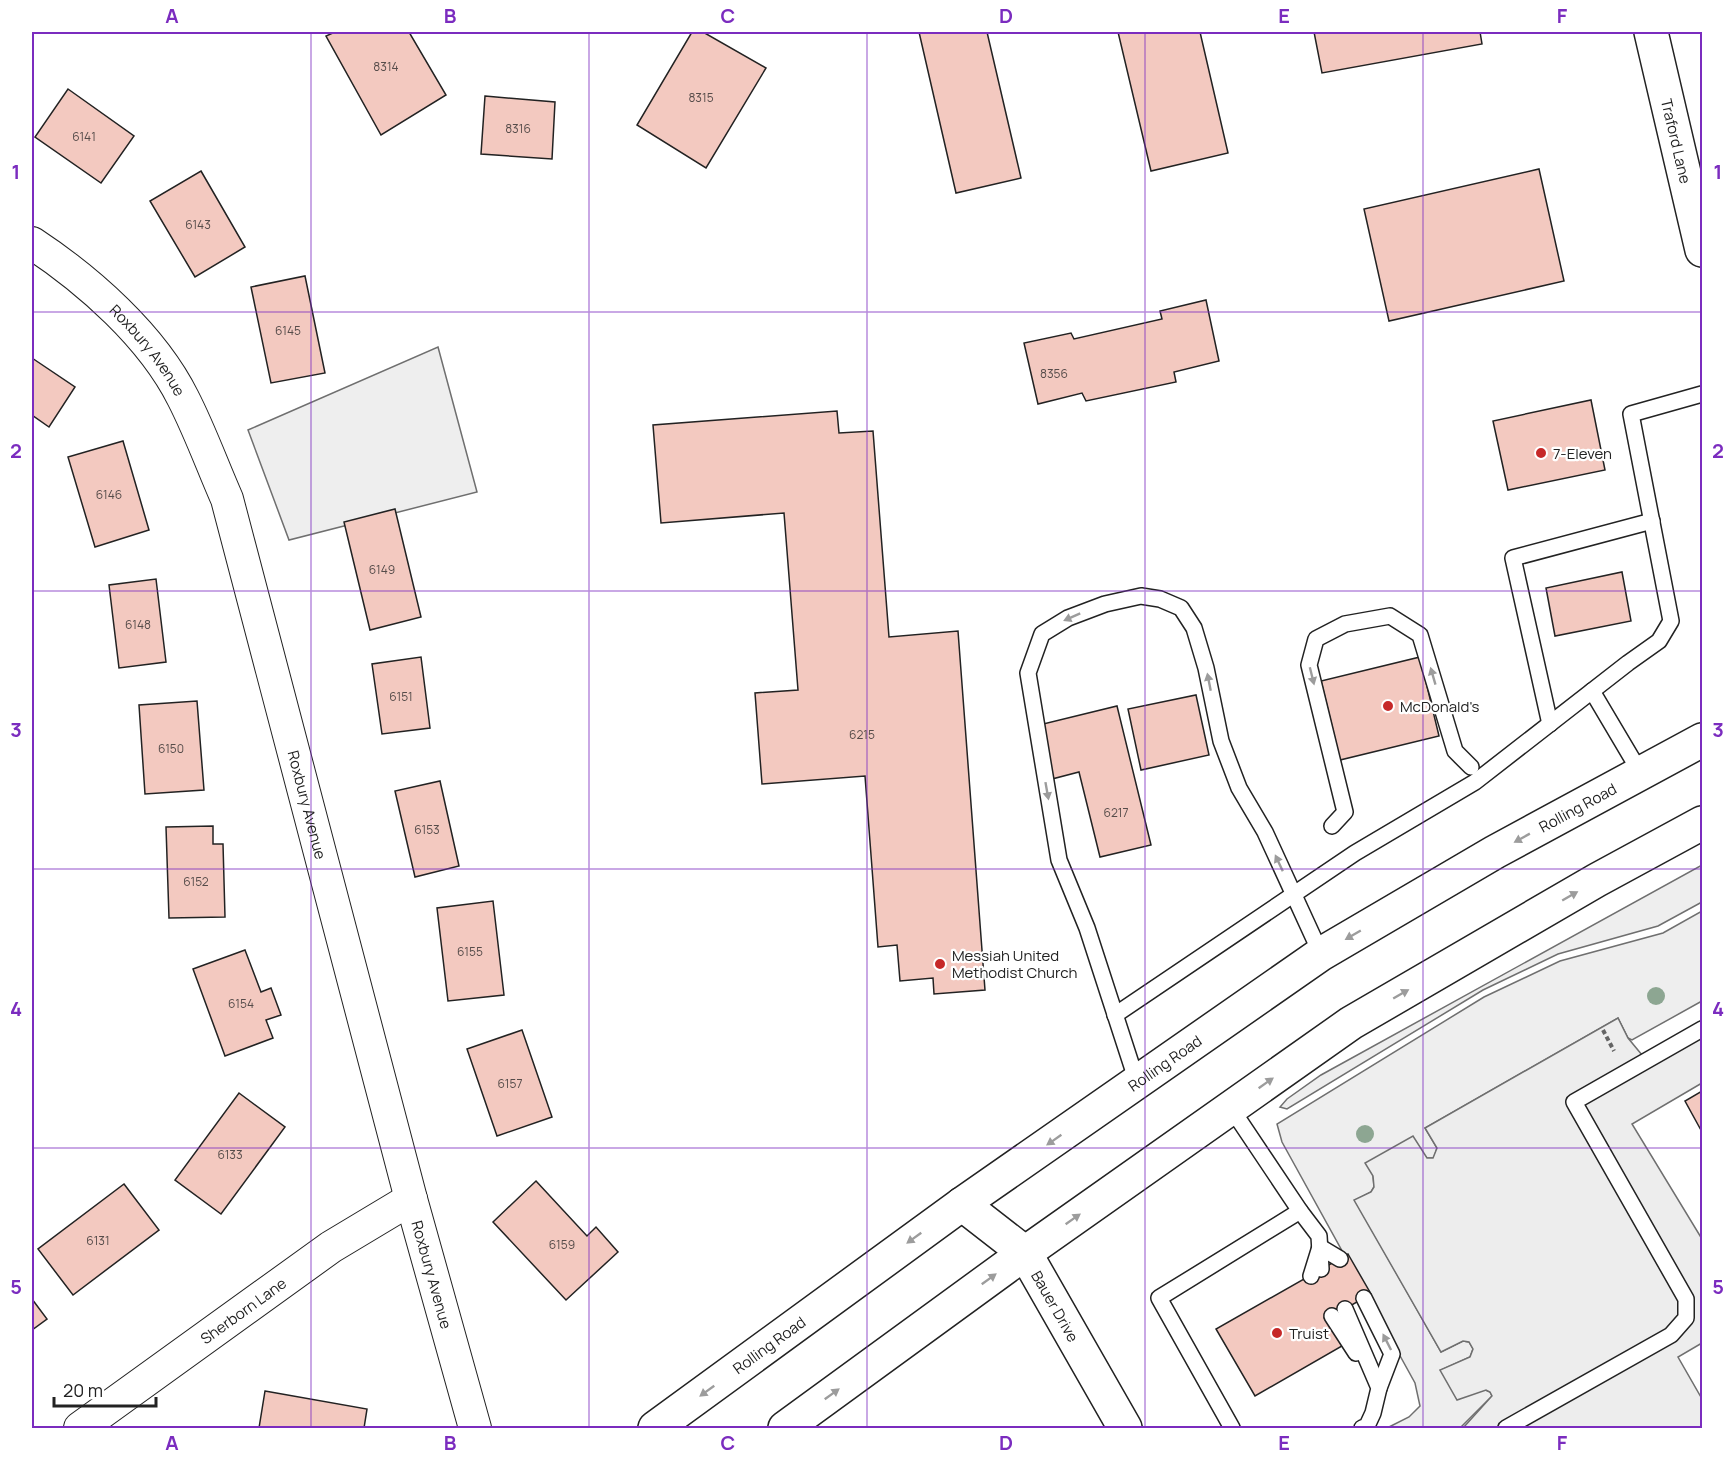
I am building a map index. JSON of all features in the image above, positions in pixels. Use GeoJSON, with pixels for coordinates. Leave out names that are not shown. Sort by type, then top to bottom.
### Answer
{"type":"FeatureCollection","features":[{"type":"Feature","properties":{"kind":"main road","name":"Traford Lane"},"geometry":{"type":"LineString","coordinates":[[1651,32],[1696,191],[1702,250]]}},
{"type":"Feature","properties":{"kind":"main road","name":"Rolling Road"},"geometry":{"type":"LineString","coordinates":[[655,1428],[962,1204],[1321,954],[1495,852],[1702,740]]}},
{"type":"Feature","properties":{"kind":"main road"},"geometry":{"type":"LineString","coordinates":[[784,1428],[1025,1253],[1351,1023],[1597,880],[1702,823]]}},
{"type":"Feature","properties":{"kind":"main road","name":"Bauer Drive"},"geometry":{"type":"LineString","coordinates":[[962,1204],[1025,1253],[1125,1428]]}},
{"type":"Feature","properties":{"kind":"street","name":"Roxbury Avenue"},"geometry":{"type":"LineString","coordinates":[[32,243],[63,264],[100,295],[134,329],[160,362],[183,397],[227,499],[411,1199],[475,1428]]}},
{"type":"Feature","properties":{"kind":"street","name":"Sherborn Lane"},"geometry":{"type":"LineString","coordinates":[[80,1428],[331,1247],[411,1199]]}},
{"type":"Feature","properties":{"kind":"lane"},"geometry":{"type":"LineString","coordinates":[[1115,1015],[1354,853],[1475,782],[1659,641],[1671,621],[1631,414],[1702,394]]}},
{"type":"Feature","properties":{"kind":"lane"},"geometry":{"type":"LineString","coordinates":[[1550,724],[1513,558],[1652,521]]}},
{"type":"Feature","properties":{"kind":"lane"},"geometry":{"type":"LineString","coordinates":[[1137,1082],[1087,928],[1059,861],[1028,673],[1042,634],[1068,618],[1105,604],[1141,596],[1160,599],[1181,608],[1194,628],[1206,668],[1221,741],[1239,788],[1265,832],[1321,954]]}},
{"type":"Feature","properties":{"kind":"lane"},"geometry":{"type":"LineString","coordinates":[[1332,826],[1345,812],[1309,665],[1316,639],[1346,624],[1390,616],[1420,635],[1455,752],[1471,767]]}},
{"type":"Feature","properties":{"kind":"lane"},"geometry":{"type":"LineString","coordinates":[[1592,691],[1640,772]]}},
{"type":"Feature","properties":{"kind":"lane"},"geometry":{"type":"LineString","coordinates":[[1506,1428],[1671,1335],[1686,1318],[1686,1299],[1574,1102],[1702,1029]]}},
{"type":"Feature","properties":{"kind":"lane"},"geometry":{"type":"LineString","coordinates":[[1231,1108],[1319,1236],[1320,1247],[1316,1273]]}},
{"type":"Feature","properties":{"kind":"lane"},"geometry":{"type":"LineString","coordinates":[[1232,1428],[1159,1298],[1300,1211]]}},
{"type":"Feature","properties":{"kind":"lane"},"geometry":{"type":"LineString","coordinates":[[1320,1247],[1340,1259]]}},
{"type":"Feature","properties":{"kind":"lane"},"geometry":{"type":"LineString","coordinates":[[1362,1428],[1366,1426],[1373,1413],[1379,1388],[1392,1354],[1364,1298]]}},
{"type":"Feature","properties":{"kind":"lane"},"geometry":{"type":"LineString","coordinates":[[1339,1312],[1379,1388]]}},
{"type":"Feature","properties":{"kind":"shaded area"},"geometry":{"type":"Polygon","coordinates":[[[438,347],[477,492],[289,540],[248,430],[438,347]]]}},
{"type":"Feature","properties":{"kind":"shaded area"},"geometry":{"type":"Polygon","coordinates":[[[1702,865],[1702,902],[1658,926],[1558,954],[1483,990],[1287,1109],[1280,1107],[1287,1099],[1321,1075],[1702,865]]]}},
{"type":"Feature","properties":{"kind":"shaded area"},"geometry":{"type":"Polygon","coordinates":[[[1702,911],[1702,1001],[1632,1040],[1628,1038],[1618,1018],[1425,1128],[1437,1148],[1434,1158],[1427,1158],[1423,1154],[1373,1176],[1374,1187],[1371,1192],[1355,1200],[1441,1352],[1463,1341],[1469,1342],[1473,1349],[1470,1357],[1441,1370],[1490,1392],[1492,1396],[1460,1428],[1387,1428],[1409,1417],[1420,1406],[1415,1383],[1282,1142],[1277,1124],[1484,997],[1560,961],[1663,933],[1702,911]]]}},
{"type":"Feature","properties":{"kind":"shaded area"},"geometry":{"type":"Polygon","coordinates":[[[1618,1018],[1628,1038],[1647,1061],[1702,1029],[1702,1083],[1632,1124],[1702,1239],[1702,1343],[1678,1357],[1702,1399],[1702,1428],[1463,1428],[1492,1396],[1486,1390],[1457,1400],[1440,1370],[1470,1357],[1473,1349],[1469,1342],[1463,1341],[1441,1352],[1354,1200],[1371,1192],[1374,1187],[1373,1176],[1365,1163],[1413,1136],[1427,1158],[1433,1158],[1437,1148],[1425,1128],[1618,1018]]]}},
{"type":"Feature","properties":{"kind":"building"},"geometry":{"type":"Polygon","coordinates":[[[335,32],[409,32],[446,95],[381,135],[326,36],[335,32]]]}},
{"type":"Feature","properties":{"kind":"building"},"geometry":{"type":"Polygon","coordinates":[[[692,32],[703,32],[766,68],[706,168],[637,125],[692,32]]]}},
{"type":"Feature","properties":{"kind":"building"},"geometry":{"type":"Polygon","coordinates":[[[919,32],[987,32],[1021,178],[956,193],[919,32]]]}},
{"type":"Feature","properties":{"kind":"building"},"geometry":{"type":"Polygon","coordinates":[[[1118,32],[1200,32],[1228,153],[1151,171],[1118,32]]]}},
{"type":"Feature","properties":{"kind":"building"},"geometry":{"type":"Polygon","coordinates":[[[1314,32],[1480,32],[1482,44],[1322,73],[1314,32]]]}},
{"type":"Feature","properties":{"kind":"building"},"geometry":{"type":"Polygon","coordinates":[[[68,89],[134,136],[101,183],[35,137],[68,89]]]}},
{"type":"Feature","properties":{"kind":"building"},"geometry":{"type":"Polygon","coordinates":[[[485,96],[555,102],[552,159],[481,154],[485,96]]]}},
{"type":"Feature","properties":{"kind":"building"},"geometry":{"type":"Polygon","coordinates":[[[1539,169],[1564,281],[1389,321],[1364,209],[1539,169]]]}},
{"type":"Feature","properties":{"kind":"building"},"geometry":{"type":"Polygon","coordinates":[[[201,171],[245,247],[195,277],[150,201],[201,171]]]}},
{"type":"Feature","properties":{"kind":"building"},"geometry":{"type":"Polygon","coordinates":[[[305,276],[325,373],[271,383],[251,287],[305,276]]]}},
{"type":"Feature","properties":{"kind":"building"},"geometry":{"type":"Polygon","coordinates":[[[1206,300],[1219,361],[1174,372],[1176,382],[1086,401],[1082,393],[1038,404],[1024,343],[1071,333],[1074,339],[1162,319],[1160,311],[1206,300]]]}},
{"type":"Feature","properties":{"kind":"building"},"geometry":{"type":"Polygon","coordinates":[[[32,358],[75,387],[49,427],[32,415],[32,358]]]}},
{"type":"Feature","properties":{"kind":"building"},"geometry":{"type":"Polygon","coordinates":[[[1591,400],[1605,470],[1508,490],[1493,421],[1591,400]]]}},
{"type":"Feature","properties":{"kind":"building"},"geometry":{"type":"Polygon","coordinates":[[[837,411],[839,433],[873,431],[889,637],[958,631],[985,990],[934,994],[933,978],[900,981],[897,945],[878,947],[865,776],[762,784],[755,693],[798,690],[784,513],[661,523],[653,425],[837,411]]]}},
{"type":"Feature","properties":{"kind":"building"},"geometry":{"type":"Polygon","coordinates":[[[123,441],[149,530],[95,547],[68,457],[123,441]]]}},
{"type":"Feature","properties":{"kind":"building"},"geometry":{"type":"Polygon","coordinates":[[[395,509],[421,617],[370,630],[344,522],[395,509]]]}},
{"type":"Feature","properties":{"kind":"building"},"geometry":{"type":"Polygon","coordinates":[[[1622,572],[1631,621],[1555,636],[1546,588],[1622,572]]]}},
{"type":"Feature","properties":{"kind":"building"},"geometry":{"type":"Polygon","coordinates":[[[156,579],[166,662],[119,668],[109,585],[156,579]]]}},
{"type":"Feature","properties":{"kind":"building"},"geometry":{"type":"Polygon","coordinates":[[[421,657],[430,728],[382,734],[372,664],[421,657]]]}},
{"type":"Feature","properties":{"kind":"building"},"geometry":{"type":"Polygon","coordinates":[[[1420,657],[1439,736],[1340,760],[1321,681],[1420,657]]]}},
{"type":"Feature","properties":{"kind":"building"},"geometry":{"type":"Polygon","coordinates":[[[1196,695],[1209,755],[1141,770],[1128,709],[1196,695]]]}},
{"type":"Feature","properties":{"kind":"building"},"geometry":{"type":"Polygon","coordinates":[[[197,701],[204,790],[145,794],[139,705],[197,701]]]}},
{"type":"Feature","properties":{"kind":"building"},"geometry":{"type":"Polygon","coordinates":[[[1117,706],[1151,845],[1100,857],[1079,772],[1052,779],[1039,725],[1117,706]]]}},
{"type":"Feature","properties":{"kind":"building"},"geometry":{"type":"Polygon","coordinates":[[[440,781],[459,866],[415,877],[395,791],[440,781]]]}},
{"type":"Feature","properties":{"kind":"building"},"geometry":{"type":"Polygon","coordinates":[[[213,826],[213,844],[223,844],[225,917],[169,918],[166,827],[213,826]]]}},
{"type":"Feature","properties":{"kind":"building"},"geometry":{"type":"Polygon","coordinates":[[[493,901],[504,995],[448,1001],[437,908],[493,901]]]}},
{"type":"Feature","properties":{"kind":"building"},"geometry":{"type":"Polygon","coordinates":[[[245,950],[261,992],[271,988],[281,1015],[266,1020],[273,1038],[225,1056],[193,969],[245,950]]]}},
{"type":"Feature","properties":{"kind":"building"},"geometry":{"type":"Polygon","coordinates":[[[522,1030],[552,1117],[497,1136],[467,1049],[522,1030]]]}},
{"type":"Feature","properties":{"kind":"building"},"geometry":{"type":"Polygon","coordinates":[[[1702,1091],[1702,1132],[1685,1101],[1702,1091]]]}},
{"type":"Feature","properties":{"kind":"building"},"geometry":{"type":"Polygon","coordinates":[[[239,1093],[285,1127],[221,1214],[175,1180],[239,1093]]]}},
{"type":"Feature","properties":{"kind":"building"},"geometry":{"type":"Polygon","coordinates":[[[536,1181],[587,1236],[596,1227],[618,1252],[566,1300],[493,1222],[536,1181]]]}},
{"type":"Feature","properties":{"kind":"building"},"geometry":{"type":"Polygon","coordinates":[[[124,1184],[159,1230],[73,1295],[38,1249],[124,1184]]]}},
{"type":"Feature","properties":{"kind":"building"},"geometry":{"type":"Polygon","coordinates":[[[1348,1254],[1371,1294],[1327,1319],[1342,1346],[1255,1396],[1216,1329],[1348,1254]]]}},
{"type":"Feature","properties":{"kind":"building"},"geometry":{"type":"Polygon","coordinates":[[[32,1299],[47,1319],[32,1330],[32,1299]]]}},
{"type":"Feature","properties":{"kind":"building"},"geometry":{"type":"Polygon","coordinates":[[[265,1391],[367,1409],[364,1428],[259,1428],[265,1391]]]}},
{"type":"Feature","properties":{"kind":"place","name":"7-Eleven"},"geometry":{"type":"Point","coordinates":[1541,453]}},
{"type":"Feature","properties":{"kind":"place","name":"McDonald's"},"geometry":{"type":"Point","coordinates":[1388,706]}},
{"type":"Feature","properties":{"kind":"place","name":"Messiah United Methodist Church"},"geometry":{"type":"Point","coordinates":[940,964]}},
{"type":"Feature","properties":{"kind":"place","name":"Truist"},"geometry":{"type":"Point","coordinates":[1277,1333]}}]}
